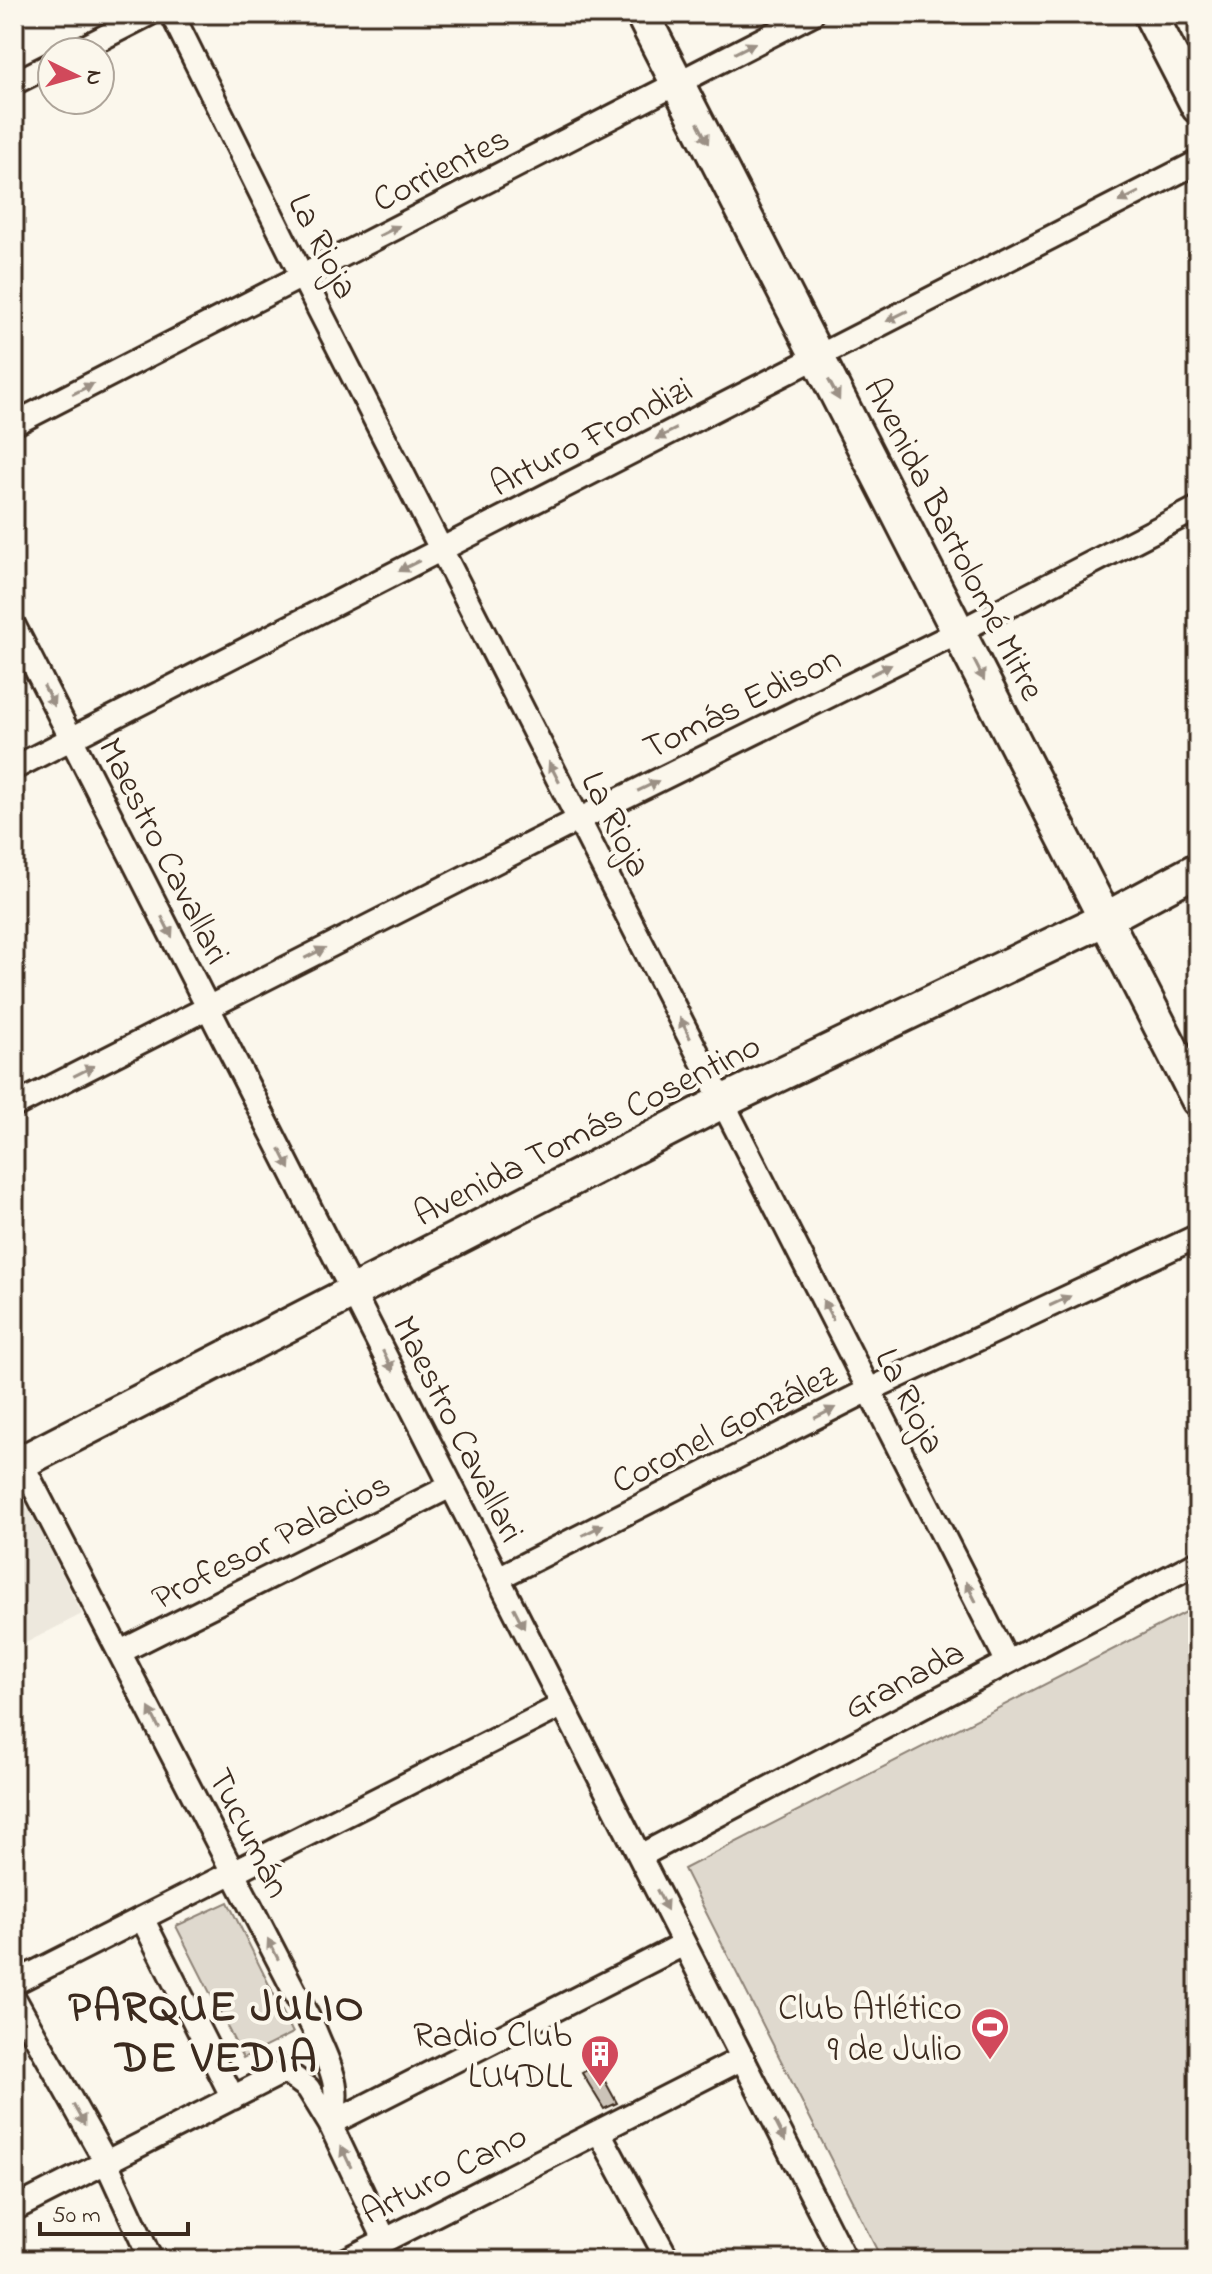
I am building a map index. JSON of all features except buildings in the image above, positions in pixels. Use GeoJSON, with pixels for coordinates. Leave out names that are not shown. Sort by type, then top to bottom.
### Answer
{"type":"FeatureCollection","features":[{"type":"Feature","properties":{"kind":"main road","name":"Avenida Bartolomé Mitre"},"geometry":{"type":"LineString","coordinates":[[642,14],[1198,1100]]}},
{"type":"Feature","properties":{"kind":"main road"},"geometry":{"type":"LineString","coordinates":[[1150,14],[1198,107]]}},
{"type":"Feature","properties":{"kind":"main road","name":"Avenida Tomás Cosentino"},"geometry":{"type":"LineString","coordinates":[[18,1464],[722,1102],[1105,919],[1198,869]]}},
{"type":"Feature","properties":{"kind":"street"},"geometry":{"type":"LineString","coordinates":[[106,36],[149,14]]}},
{"type":"Feature","properties":{"kind":"street","name":"La Rioja"},"geometry":{"type":"LineString","coordinates":[[172,14],[302,276],[1007,1661]]}},
{"type":"Feature","properties":{"kind":"street","name":"Corrientes"},"geometry":{"type":"LineString","coordinates":[[14,424],[812,14]]}},
{"type":"Feature","properties":{"kind":"street"},"geometry":{"type":"LineString","coordinates":[[14,83],[36,72]]}},
{"type":"Feature","properties":{"kind":"street","name":"Arturo Frondizi"},"geometry":{"type":"LineString","coordinates":[[14,768],[1198,162]]}},
{"type":"Feature","properties":{"kind":"street","name":"Tomás Edison"},"geometry":{"type":"LineString","coordinates":[[14,1106],[578,820],[960,631],[1198,508]]}},
{"type":"Feature","properties":{"kind":"street","name":"Maestro Cavallari"},"geometry":{"type":"LineString","coordinates":[[14,626],[845,2260]]}},
{"type":"Feature","properties":{"kind":"street","name":"Coronel González"},"geometry":{"type":"LineString","coordinates":[[498,1578],[869,1390],[1198,1236]]}},
{"type":"Feature","properties":{"kind":"street","name":"Tucumán"},"geometry":{"type":"LineString","coordinates":[[18,1464],[120,1652],[315,2031],[335,2081],[338,2102],[330,2124]]}},
{"type":"Feature","properties":{"kind":"street","name":"Profesor Palacios"},"geometry":{"type":"LineString","coordinates":[[120,1652],[451,1486]]}},
{"type":"Feature","properties":{"kind":"street","name":"Granada"},"geometry":{"type":"LineString","coordinates":[[640,1856],[1198,1562]]}},
{"type":"Feature","properties":{"kind":"street"},"geometry":{"type":"LineString","coordinates":[[14,1983],[563,1705]]}},
{"type":"Feature","properties":{"kind":"street"},"geometry":{"type":"LineString","coordinates":[[142,1918],[233,2098]]}},
{"type":"Feature","properties":{"kind":"street"},"geometry":{"type":"LineString","coordinates":[[330,2124],[684,1944]]}},
{"type":"Feature","properties":{"kind":"street"},"geometry":{"type":"LineString","coordinates":[[14,1998],[107,2164],[151,2260]]}},
{"type":"Feature","properties":{"kind":"street","name":"Arturo Cano"},"geometry":{"type":"LineString","coordinates":[[346,2260],[743,2058]]}},
{"type":"Feature","properties":{"kind":"street"},"geometry":{"type":"LineString","coordinates":[[14,2209],[285,2071],[308,2088],[330,2124],[385,2240]]}},
{"type":"Feature","properties":{"kind":"street"},"geometry":{"type":"LineString","coordinates":[[599,2132],[668,2260]]}},
{"type":"Feature","properties":{"kind":"shaded area"},"geometry":{"type":"Polygon","coordinates":[[[29,1507],[82,1614],[14,1649],[14,1514],[29,1507]]]}},
{"type":"Feature","properties":{"kind":"shaded area","name":"Club Atlético 9 de Julio"},"geometry":{"type":"Polygon","coordinates":[[[1198,1606],[1198,2254],[1186,2260],[882,2260],[684,1869],[1198,1606]]]}},
{"type":"Feature","properties":{"kind":"shaded area"},"geometry":{"type":"Polygon","coordinates":[[[228,1902],[293,2033],[243,2058],[176,1926],[228,1902]]]}},
{"type":"Feature","properties":{"kind":"place","name":"Club Atlético 9 de Julio"},"geometry":{"type":"Point","coordinates":[990,2061]}},
{"type":"Feature","properties":{"kind":"place","name":"Radio Club LU4DLL"},"geometry":{"type":"Point","coordinates":[600,2088]}},
{"type":"Feature","properties":{"kind":"district","name":"PARQUE JULIO DE VEDIA"},"geometry":{"type":"Point","coordinates":[217,2030]}}]}
